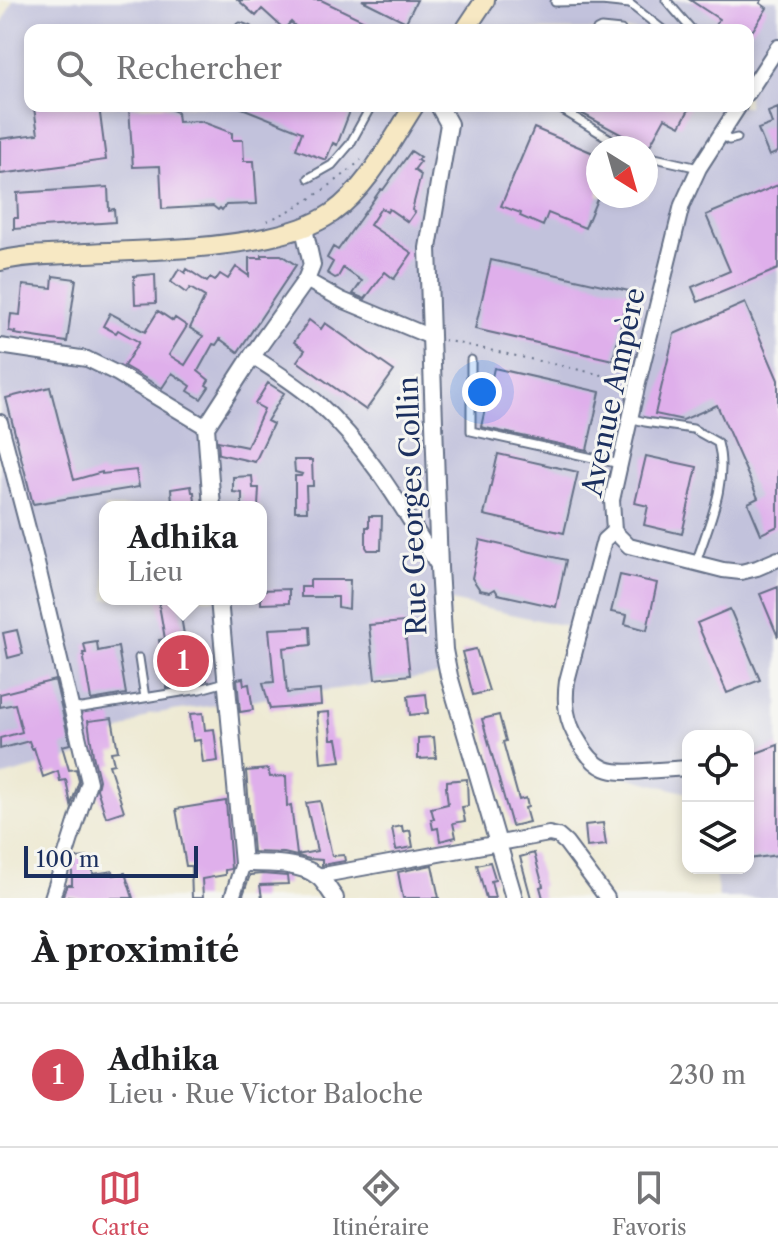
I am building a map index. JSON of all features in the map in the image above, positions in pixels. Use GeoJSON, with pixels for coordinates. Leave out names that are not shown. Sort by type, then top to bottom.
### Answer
{"type":"FeatureCollection","features":[{"type":"Feature","properties":{"kind":"main road"},"geometry":{"type":"LineString","coordinates":[[469,24],[485,0]]}},
{"type":"Feature","properties":{"kind":"main road"},"geometry":{"type":"LineString","coordinates":[[0,261],[32,256],[221,246],[308,226],[331,213],[353,194],[410,112]]}},
{"type":"Feature","properties":{"kind":"street"},"geometry":{"type":"LineString","coordinates":[[754,82],[777,50]]}},
{"type":"Feature","properties":{"kind":"street","name":"Rue Georges Collin"},"geometry":{"type":"LineString","coordinates":[[442,112],[449,124],[428,248],[444,650],[514,898]]}},
{"type":"Feature","properties":{"kind":"street","name":"Avenue Ampère"},"geometry":{"type":"LineString","coordinates":[[735,112],[699,168],[682,205],[612,500],[614,531],[629,546],[723,570],[741,572],[778,559]]}},
{"type":"Feature","properties":{"kind":"street"},"geometry":{"type":"LineString","coordinates":[[212,501],[206,427],[306,280],[312,265],[305,233],[308,226]]}},
{"type":"Feature","properties":{"kind":"street"},"geometry":{"type":"LineString","coordinates":[[306,280],[342,300],[431,337]]}},
{"type":"Feature","properties":{"kind":"street"},"geometry":{"type":"LineString","coordinates":[[0,346],[87,359],[206,427]]}},
{"type":"Feature","properties":{"kind":"street"},"geometry":{"type":"LineString","coordinates":[[252,356],[317,402],[335,421],[381,474],[439,568]]}},
{"type":"Feature","properties":{"kind":"street"},"geometry":{"type":"LineString","coordinates":[[0,422],[89,782],[52,898]]}},
{"type":"Feature","properties":{"kind":"street"},"geometry":{"type":"LineString","coordinates":[[614,531],[604,540],[571,667],[564,698],[567,716],[584,751],[605,771],[621,774],[682,769]]}},
{"type":"Feature","properties":{"kind":"street"},"geometry":{"type":"LineString","coordinates":[[220,605],[243,863],[232,898]]}},
{"type":"Feature","properties":{"kind":"street"},"geometry":{"type":"LineString","coordinates":[[318,876],[549,834],[558,836],[566,843],[607,898]]}},
{"type":"Feature","properties":{"kind":"street"},"geometry":{"type":"LineString","coordinates":[[243,863],[298,867],[318,876],[335,898]]}},
{"type":"Feature","properties":{"kind":"lane"},"geometry":{"type":"LineString","coordinates":[[666,0],[687,24]]}},
{"type":"Feature","properties":{"kind":"lane"},"geometry":{"type":"LineString","coordinates":[[555,2],[620,1],[630,4],[655,24]]}},
{"type":"Feature","properties":{"kind":"lane"},"geometry":{"type":"LineString","coordinates":[[309,178],[332,165],[350,144],[368,112]]}},
{"type":"Feature","properties":{"kind":"lane"},"geometry":{"type":"LineString","coordinates":[[566,112],[605,136]]}},
{"type":"Feature","properties":{"kind":"lane"},"geometry":{"type":"LineString","coordinates":[[721,133],[729,140],[737,138]]}},
{"type":"Feature","properties":{"kind":"lane"},"geometry":{"type":"LineString","coordinates":[[658,159],[699,168]]}},
{"type":"Feature","properties":{"kind":"lane"},"geometry":{"type":"LineString","coordinates":[[471,360],[471,431],[620,464]]}},
{"type":"Feature","properties":{"kind":"lane"},"geometry":{"type":"LineString","coordinates":[[630,418],[693,429],[718,443],[723,460],[716,504],[696,563]]}},
{"type":"Feature","properties":{"kind":"lane"},"geometry":{"type":"LineString","coordinates":[[139,658],[145,698]]}},
{"type":"Feature","properties":{"kind":"lane"},"geometry":{"type":"LineString","coordinates":[[71,707],[145,698],[226,682]]}},
{"type":"Feature","properties":{"kind":"path"},"geometry":{"type":"LineString","coordinates":[[266,221],[315,197],[366,155]]}},
{"type":"Feature","properties":{"kind":"path"},"geometry":{"type":"LineString","coordinates":[[431,337],[638,383]]}},
{"type":"Feature","properties":{"kind":"shaded area"},"geometry":{"type":"Polygon","coordinates":[[[13,0],[778,0],[778,898],[719,898],[715,874],[754,874],[754,730],[682,730],[682,791],[587,771],[571,744],[559,680],[565,626],[451,601],[441,675],[150,714],[80,755],[0,777],[0,28],[13,0]]]}},
{"type":"Feature","properties":{"kind":"building"},"geometry":{"type":"Polygon","coordinates":[[[238,0],[321,0],[371,24],[278,24],[262,9],[256,16],[238,0]]]}},
{"type":"Feature","properties":{"kind":"building"},"geometry":{"type":"Polygon","coordinates":[[[362,0],[417,0],[406,22],[362,0]]]}},
{"type":"Feature","properties":{"kind":"building"},"geometry":{"type":"Polygon","coordinates":[[[690,0],[762,0],[760,3],[767,8],[754,28],[754,24],[716,24],[719,19],[690,0]]]}},
{"type":"Feature","properties":{"kind":"building"},"geometry":{"type":"Polygon","coordinates":[[[778,108],[778,152],[769,156],[758,129],[772,124],[768,112],[778,108]]]}},
{"type":"Feature","properties":{"kind":"building"},"geometry":{"type":"Polygon","coordinates":[[[35,112],[100,112],[106,160],[0,174],[0,139],[38,134],[35,112]]]}},
{"type":"Feature","properties":{"kind":"building"},"geometry":{"type":"Polygon","coordinates":[[[129,112],[177,112],[178,122],[200,121],[232,133],[232,140],[243,140],[244,161],[254,161],[257,204],[226,205],[222,210],[213,206],[162,209],[160,166],[133,167],[129,112]]]}},
{"type":"Feature","properties":{"kind":"building"},"geometry":{"type":"Polygon","coordinates":[[[252,112],[350,112],[337,145],[333,143],[326,160],[296,149],[302,132],[252,112]]]}},
{"type":"Feature","properties":{"kind":"building"},"geometry":{"type":"Polygon","coordinates":[[[579,112],[688,112],[680,126],[665,118],[655,136],[624,136],[579,112]]]}},
{"type":"Feature","properties":{"kind":"building"},"geometry":{"type":"Polygon","coordinates":[[[534,128],[586,150],[586,208],[593,208],[585,228],[548,213],[543,226],[501,206],[534,128]]]}},
{"type":"Feature","properties":{"kind":"building"},"geometry":{"type":"Polygon","coordinates":[[[411,151],[420,157],[414,170],[421,175],[412,210],[415,212],[408,222],[389,209],[387,212],[381,208],[370,225],[412,253],[394,279],[385,272],[365,299],[353,294],[362,281],[343,268],[335,278],[327,273],[333,262],[327,258],[333,247],[338,250],[411,151]]]}},
{"type":"Feature","properties":{"kind":"building"},"geometry":{"type":"Polygon","coordinates":[[[778,185],[778,269],[698,302],[692,287],[730,271],[706,215],[778,185]]]}},
{"type":"Feature","properties":{"kind":"building"},"geometry":{"type":"Polygon","coordinates":[[[108,187],[109,210],[114,209],[115,222],[14,229],[14,218],[18,218],[17,193],[108,187]]]}},
{"type":"Feature","properties":{"kind":"building"},"geometry":{"type":"Polygon","coordinates":[[[262,255],[281,255],[296,265],[238,352],[220,339],[216,345],[213,344],[198,371],[209,380],[206,385],[209,387],[201,399],[188,391],[191,386],[172,373],[162,388],[124,366],[139,342],[118,330],[116,333],[103,326],[110,313],[145,332],[158,311],[187,326],[169,355],[185,365],[203,336],[190,328],[205,297],[190,288],[186,293],[171,282],[179,269],[185,273],[187,269],[207,282],[210,278],[215,281],[220,274],[228,279],[236,267],[249,276],[249,258],[262,258],[262,255]]]}},
{"type":"Feature","properties":{"kind":"building"},"geometry":{"type":"Polygon","coordinates":[[[491,260],[629,291],[613,360],[475,329],[491,260]]]}},
{"type":"Feature","properties":{"kind":"building"},"geometry":{"type":"Polygon","coordinates":[[[155,274],[156,303],[135,304],[134,276],[155,274]]]}},
{"type":"Feature","properties":{"kind":"building"},"geometry":{"type":"Polygon","coordinates":[[[53,276],[76,279],[67,342],[9,331],[11,314],[20,315],[23,285],[52,288],[53,276]]]}},
{"type":"Feature","properties":{"kind":"building"},"geometry":{"type":"Polygon","coordinates":[[[745,303],[778,380],[778,526],[761,534],[748,503],[758,498],[717,405],[683,420],[655,414],[674,334],[745,303]]]}},
{"type":"Feature","properties":{"kind":"building"},"geometry":{"type":"Polygon","coordinates":[[[309,320],[321,329],[325,323],[394,371],[366,410],[297,361],[305,350],[294,342],[309,320]]]}},
{"type":"Feature","properties":{"kind":"building"},"geometry":{"type":"Polygon","coordinates":[[[494,368],[600,392],[587,450],[481,427],[494,368]]]}},
{"type":"Feature","properties":{"kind":"building"},"geometry":{"type":"Polygon","coordinates":[[[268,383],[284,393],[267,421],[273,424],[255,462],[219,454],[218,441],[247,447],[264,409],[255,404],[268,383]]]}},
{"type":"Feature","properties":{"kind":"building"},"geometry":{"type":"Polygon","coordinates":[[[50,387],[74,480],[102,472],[136,470],[139,487],[33,504],[6,398],[50,387]]]}},
{"type":"Feature","properties":{"kind":"building"},"geometry":{"type":"Polygon","coordinates":[[[498,454],[578,472],[564,533],[484,515],[498,454]]]}},
{"type":"Feature","properties":{"kind":"building"},"geometry":{"type":"Polygon","coordinates":[[[646,456],[697,467],[682,534],[644,525],[648,506],[635,503],[646,456]]]}},
{"type":"Feature","properties":{"kind":"building"},"geometry":{"type":"Polygon","coordinates":[[[294,460],[312,460],[313,486],[306,486],[307,511],[295,511],[295,476],[302,474],[295,472],[294,460]]]}},
{"type":"Feature","properties":{"kind":"building"},"geometry":{"type":"Polygon","coordinates":[[[252,476],[253,488],[259,488],[258,501],[242,501],[242,493],[233,492],[233,477],[252,476]]]}},
{"type":"Feature","properties":{"kind":"building"},"geometry":{"type":"Polygon","coordinates":[[[191,486],[195,501],[172,501],[171,489],[191,486]]]}},
{"type":"Feature","properties":{"kind":"building"},"geometry":{"type":"Polygon","coordinates":[[[369,516],[382,516],[381,550],[368,550],[366,547],[369,516]]]}},
{"type":"Feature","properties":{"kind":"building"},"geometry":{"type":"Polygon","coordinates":[[[480,540],[566,560],[556,607],[498,594],[495,589],[490,592],[480,590],[472,578],[480,540]]]}},
{"type":"Feature","properties":{"kind":"building"},"geometry":{"type":"Polygon","coordinates":[[[620,575],[657,583],[647,630],[625,624],[627,615],[611,612],[620,575]]]}},
{"type":"Feature","properties":{"kind":"building"},"geometry":{"type":"Polygon","coordinates":[[[310,580],[350,580],[349,609],[338,607],[338,597],[301,597],[301,587],[310,587],[310,580]]]}},
{"type":"Feature","properties":{"kind":"building"},"geometry":{"type":"Polygon","coordinates":[[[778,587],[778,637],[760,594],[778,587]]]}},
{"type":"Feature","properties":{"kind":"building"},"geometry":{"type":"Polygon","coordinates":[[[289,589],[289,603],[267,604],[267,590],[289,589]]]}},
{"type":"Feature","properties":{"kind":"building"},"geometry":{"type":"Polygon","coordinates":[[[159,605],[179,605],[190,670],[205,669],[207,680],[167,688],[159,640],[165,639],[159,605]]]}},
{"type":"Feature","properties":{"kind":"building"},"geometry":{"type":"Polygon","coordinates":[[[730,609],[760,680],[727,693],[697,623],[730,609]]]}},
{"type":"Feature","properties":{"kind":"building"},"geometry":{"type":"Polygon","coordinates":[[[404,622],[410,675],[375,679],[369,625],[404,622]]]}},
{"type":"Feature","properties":{"kind":"building"},"geometry":{"type":"Polygon","coordinates":[[[310,627],[311,645],[283,648],[287,693],[320,690],[321,705],[270,709],[263,683],[274,682],[269,629],[310,627]]]}},
{"type":"Feature","properties":{"kind":"building"},"geometry":{"type":"Polygon","coordinates":[[[17,630],[23,654],[8,658],[3,633],[17,630]]]}},
{"type":"Feature","properties":{"kind":"building"},"geometry":{"type":"Polygon","coordinates":[[[97,642],[98,651],[118,647],[126,694],[91,700],[83,653],[86,653],[84,644],[97,642]]]}},
{"type":"Feature","properties":{"kind":"building"},"geometry":{"type":"Polygon","coordinates":[[[476,649],[489,691],[473,695],[462,652],[476,649]]]}},
{"type":"Feature","properties":{"kind":"building"},"geometry":{"type":"Polygon","coordinates":[[[243,678],[244,685],[249,684],[253,710],[240,712],[237,679],[243,678]]]}},
{"type":"Feature","properties":{"kind":"building"},"geometry":{"type":"Polygon","coordinates":[[[55,680],[70,744],[62,746],[69,770],[76,769],[79,781],[71,805],[66,780],[60,781],[58,771],[43,777],[29,741],[0,749],[0,738],[22,732],[15,704],[0,707],[0,694],[55,680]]]}},
{"type":"Feature","properties":{"kind":"building"},"geometry":{"type":"Polygon","coordinates":[[[426,694],[428,713],[410,715],[408,696],[426,694]]]}},
{"type":"Feature","properties":{"kind":"building"},"geometry":{"type":"Polygon","coordinates":[[[329,712],[331,739],[337,739],[341,761],[321,763],[317,713],[329,712]]]}},
{"type":"Feature","properties":{"kind":"building"},"geometry":{"type":"Polygon","coordinates":[[[203,713],[205,730],[214,729],[218,761],[203,763],[200,740],[193,741],[190,714],[203,713]]]}},
{"type":"Feature","properties":{"kind":"building"},"geometry":{"type":"Polygon","coordinates":[[[499,715],[519,800],[526,798],[528,807],[525,808],[529,822],[512,826],[482,719],[499,715]]]}},
{"type":"Feature","properties":{"kind":"building"},"geometry":{"type":"Polygon","coordinates":[[[112,718],[118,751],[111,752],[114,764],[109,765],[124,811],[106,817],[97,789],[99,780],[88,721],[112,718]]]}},
{"type":"Feature","properties":{"kind":"building"},"geometry":{"type":"Polygon","coordinates":[[[434,737],[436,758],[418,759],[418,738],[434,737]]]}},
{"type":"Feature","properties":{"kind":"building"},"geometry":{"type":"Polygon","coordinates":[[[778,745],[778,855],[754,858],[754,802],[754,754],[778,745]]]}},
{"type":"Feature","properties":{"kind":"building"},"geometry":{"type":"Polygon","coordinates":[[[268,769],[270,777],[286,776],[287,806],[291,805],[297,855],[317,851],[306,803],[320,801],[332,856],[344,855],[345,861],[322,865],[322,860],[284,853],[253,852],[246,771],[268,769]]]}},
{"type":"Feature","properties":{"kind":"building"},"geometry":{"type":"Polygon","coordinates":[[[467,779],[468,806],[462,807],[465,821],[453,823],[456,837],[440,841],[438,828],[433,829],[431,808],[448,804],[447,781],[467,779]]]}},
{"type":"Feature","properties":{"kind":"building"},"geometry":{"type":"Polygon","coordinates":[[[226,801],[231,869],[225,870],[225,875],[202,879],[203,898],[192,898],[191,866],[186,866],[176,809],[226,801]]]}},
{"type":"Feature","properties":{"kind":"building"},"geometry":{"type":"Polygon","coordinates":[[[603,823],[606,845],[587,847],[585,825],[603,823]]]}},
{"type":"Feature","properties":{"kind":"building"},"geometry":{"type":"Polygon","coordinates":[[[402,826],[403,832],[410,830],[413,847],[396,850],[392,828],[402,826]]]}},
{"type":"Feature","properties":{"kind":"building"},"geometry":{"type":"Polygon","coordinates":[[[534,853],[543,898],[531,898],[520,857],[534,853]]]}},
{"type":"Feature","properties":{"kind":"building"},"geometry":{"type":"Polygon","coordinates":[[[92,857],[93,874],[125,873],[133,898],[62,898],[67,885],[72,885],[75,858],[92,857]]]}},
{"type":"Feature","properties":{"kind":"building"},"geometry":{"type":"Polygon","coordinates":[[[490,862],[495,880],[491,881],[495,898],[486,898],[477,865],[490,862]]]}},
{"type":"Feature","properties":{"kind":"building"},"geometry":{"type":"Polygon","coordinates":[[[432,865],[439,898],[403,898],[398,872],[432,865]]]}},
{"type":"Feature","properties":{"kind":"building"},"geometry":{"type":"Polygon","coordinates":[[[250,875],[287,876],[288,884],[260,885],[262,898],[242,898],[250,875]]]}},
{"type":"Feature","properties":{"kind":"place","name":"Adhika"},"geometry":{"type":"Point","coordinates":[183,661]}}]}
